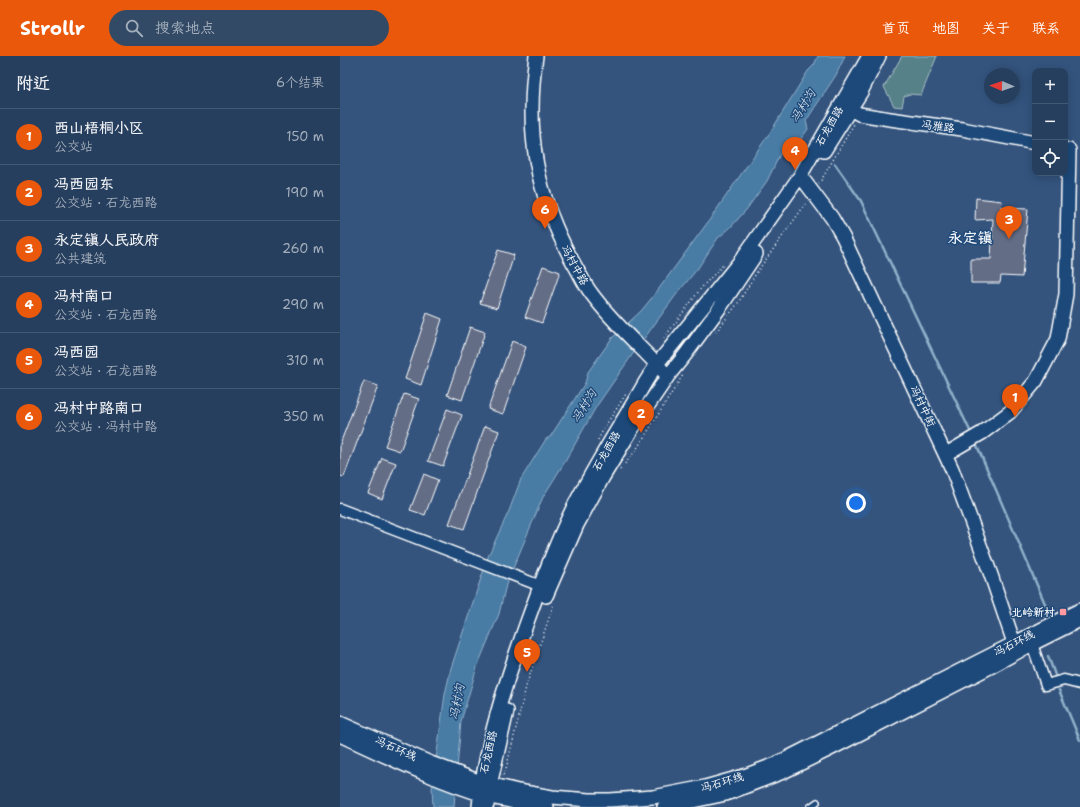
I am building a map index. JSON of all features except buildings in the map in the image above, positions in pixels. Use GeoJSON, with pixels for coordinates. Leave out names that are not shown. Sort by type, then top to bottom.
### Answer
{"type":"FeatureCollection","features":[{"type":"Feature","properties":{"kind":"main road","name":"冯村中路"},"geometry":{"type":"LineString","coordinates":[[536,56],[532,96],[532,132],[534,152],[549,212],[564,246],[590,293],[617,325],[668,376]]}},
{"type":"Feature","properties":{"kind":"main road","name":"石龙西路"},"geometry":{"type":"LineString","coordinates":[[478,807],[485,793],[518,670],[544,587],[572,510],[657,364],[741,260],[800,176],[851,109],[869,56]]}},
{"type":"Feature","properties":{"kind":"main road","name":"石龙西路"},"geometry":{"type":"LineString","coordinates":[[544,587],[603,477],[632,429],[668,376],[721,306],[805,182],[851,109],[880,56]]}},
{"type":"Feature","properties":{"kind":"main road","name":"冯雅路"},"geometry":{"type":"LineString","coordinates":[[851,109],[890,119],[1032,142]]}},
{"type":"Feature","properties":{"kind":"main road"},"geometry":{"type":"LineString","coordinates":[[946,454],[982,433],[1010,412],[1036,382],[1058,339],[1066,294],[1071,150]]}},
{"type":"Feature","properties":{"kind":"main road","name":"冯村中街"},"geometry":{"type":"LineString","coordinates":[[805,182],[832,218],[843,237],[946,454],[991,575],[1014,643]]}},
{"type":"Feature","properties":{"kind":"main road","name":"冯石环线"},"geometry":{"type":"LineString","coordinates":[[340,735],[427,769],[460,774],[485,793],[518,791],[552,797],[610,800],[653,797],[705,787],[744,776],[776,764],[1080,610]]}},
{"type":"Feature","properties":{"kind":"main road","name":"冯石环线"},"geometry":{"type":"LineString","coordinates":[[664,807],[686,805],[733,792],[797,765],[990,668],[1032,644],[1080,620]]}},
{"type":"Feature","properties":{"kind":"main road","name":"冯石环线"},"geometry":{"type":"LineString","coordinates":[[340,723],[461,788],[547,807]]}},
{"type":"Feature","properties":{"kind":"street"},"geometry":{"type":"LineString","coordinates":[[340,509],[544,587]]}},
{"type":"Feature","properties":{"kind":"street"},"geometry":{"type":"LineString","coordinates":[[1032,644],[1046,685],[1064,680],[1080,684]]}},
{"type":"Feature","properties":{"kind":"lane"},"geometry":{"type":"LineString","coordinates":[[810,807],[817,802]]}},
{"type":"Feature","properties":{"kind":"path","name":"石龙西路"},"geometry":{"type":"LineString","coordinates":[[715,333],[738,303],[757,272],[813,193],[851,109]]}},
{"type":"Feature","properties":{"kind":"path","name":"石龙西路"},"geometry":{"type":"LineString","coordinates":[[617,474],[636,450],[685,372]]}},
{"type":"Feature","properties":{"kind":"path","name":"石龙西路"},"geometry":{"type":"LineString","coordinates":[[485,793],[506,773],[527,683],[554,602]]}},
{"type":"Feature","properties":{"kind":"green space"},"geometry":{"type":"Polygon","coordinates":[[[902,56],[937,56],[921,95],[910,94],[904,96],[902,107],[894,106],[884,87],[902,56]]]}},
{"type":"Feature","properties":{"kind":"water","name":"冯村沟"},"geometry":{"type":"Polygon","coordinates":[[[818,56],[845,56],[836,75],[806,121],[808,129],[800,140],[786,142],[767,181],[746,210],[730,228],[718,238],[698,268],[676,295],[632,355],[596,407],[543,497],[506,585],[499,614],[477,667],[461,721],[454,807],[433,807],[432,789],[445,694],[451,668],[489,554],[509,511],[521,479],[546,439],[550,437],[585,383],[588,372],[612,338],[641,311],[655,294],[708,222],[771,131],[808,71],[814,65],[818,56]]]}},
{"type":"Feature","properties":{"kind":"waterway"},"geometry":{"type":"LineString","coordinates":[[835,164],[861,201],[972,435]]}},
{"type":"Feature","properties":{"kind":"waterway"},"geometry":{"type":"LineString","coordinates":[[975,441],[1046,606]]}},
{"type":"Feature","properties":{"kind":"waterway"},"geometry":{"type":"LineString","coordinates":[[1048,656],[1055,675]]}},
{"type":"Feature","properties":{"kind":"waterway"},"geometry":{"type":"LineString","coordinates":[[1059,690],[1080,740]]}},
{"type":"Feature","properties":{"kind":"place","name":"冯村南口"},"geometry":{"type":"Point","coordinates":[795,170]}},
{"type":"Feature","properties":{"kind":"place","name":"冯村中路南口"},"geometry":{"type":"Point","coordinates":[545,229]}},
{"type":"Feature","properties":{"kind":"place","name":"永定镇人民政府"},"geometry":{"type":"Point","coordinates":[1009,239]}},
{"type":"Feature","properties":{"kind":"place","name":"西山梧桐小区"},"geometry":{"type":"Point","coordinates":[1015,417]}},
{"type":"Feature","properties":{"kind":"place","name":"冯西园东"},"geometry":{"type":"Point","coordinates":[641,433]}},
{"type":"Feature","properties":{"kind":"place","name":"北岭新村"},"geometry":{"type":"Point","coordinates":[1063,612]}},
{"type":"Feature","properties":{"kind":"place","name":"冯西园"},"geometry":{"type":"Point","coordinates":[527,672]}},
{"type":"Feature","properties":{"kind":"district","name":"永定镇"},"geometry":{"type":"Point","coordinates":[970,238]}}]}
